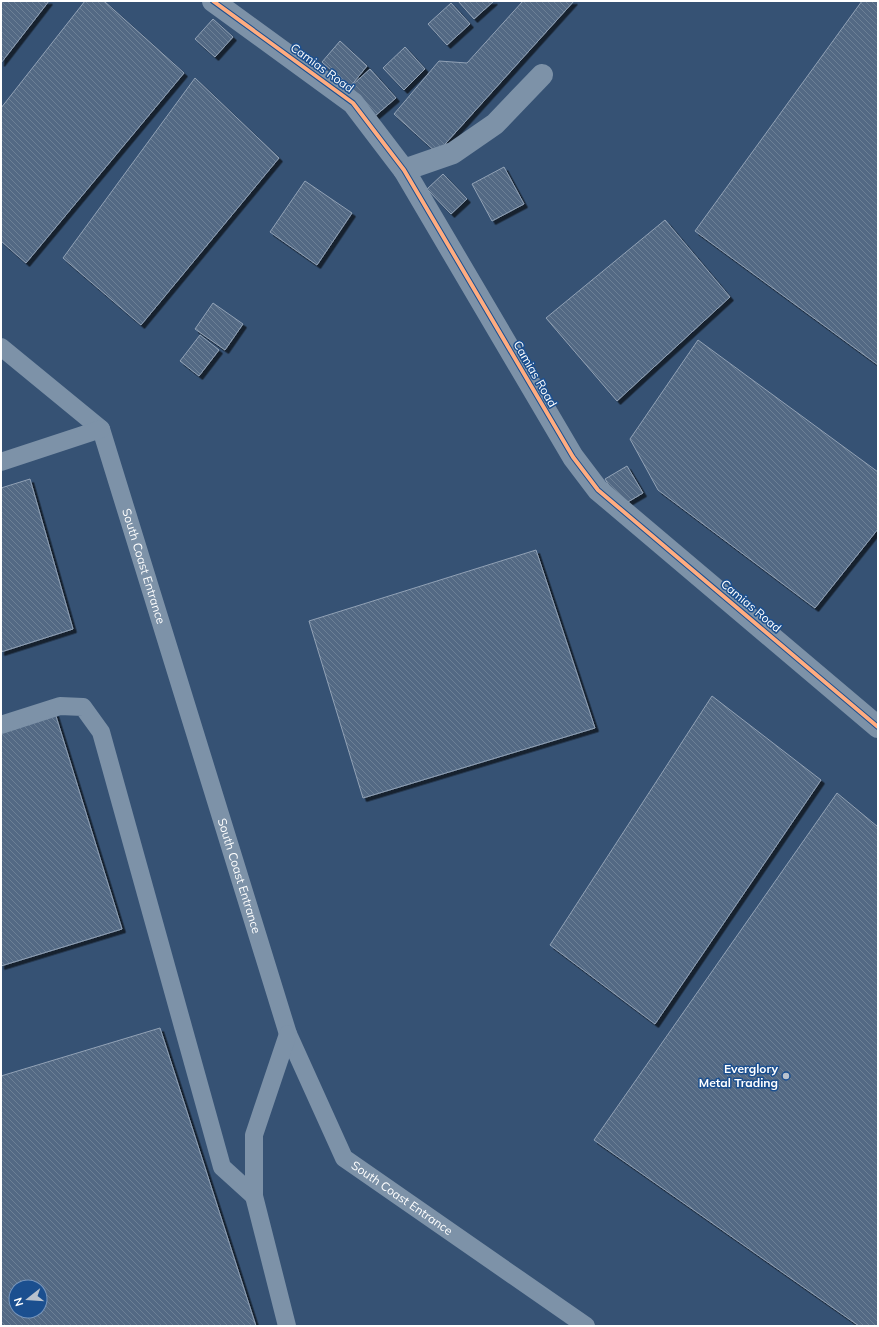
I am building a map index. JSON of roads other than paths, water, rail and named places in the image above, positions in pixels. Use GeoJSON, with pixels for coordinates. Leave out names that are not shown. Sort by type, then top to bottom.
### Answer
{"type":"FeatureCollection","features":[{"type":"Feature","properties":{"kind":"street","name":"Camias Road"},"geometry":{"type":"LineString","coordinates":[[213,1],[353,103],[404,170],[572,457],[598,490],[878,727]]}},
{"type":"Feature","properties":{"kind":"street"},"geometry":{"type":"LineString","coordinates":[[404,170],[453,153],[494,124],[542,76]]}},
{"type":"Feature","properties":{"kind":"lane"},"geometry":{"type":"LineString","coordinates":[[1,347],[100,429]]}},
{"type":"Feature","properties":{"kind":"lane"},"geometry":{"type":"LineString","coordinates":[[1,462],[100,429]]}},
{"type":"Feature","properties":{"kind":"lane","name":"South Coast Entrance"},"geometry":{"type":"LineString","coordinates":[[100,429],[288,1034],[344,1158],[586,1326]]}},
{"type":"Feature","properties":{"kind":"lane"},"geometry":{"type":"LineString","coordinates":[[1,724],[60,706],[83,707],[101,732],[222,1167],[254,1196]]}},
{"type":"Feature","properties":{"kind":"lane"},"geometry":{"type":"LineString","coordinates":[[287,1326],[254,1196],[254,1136],[288,1034]]}},
{"type":"Feature","properties":{"kind":"place","name":"Everglory Metal Trading"},"geometry":{"type":"Point","coordinates":[786,1076]}}]}
